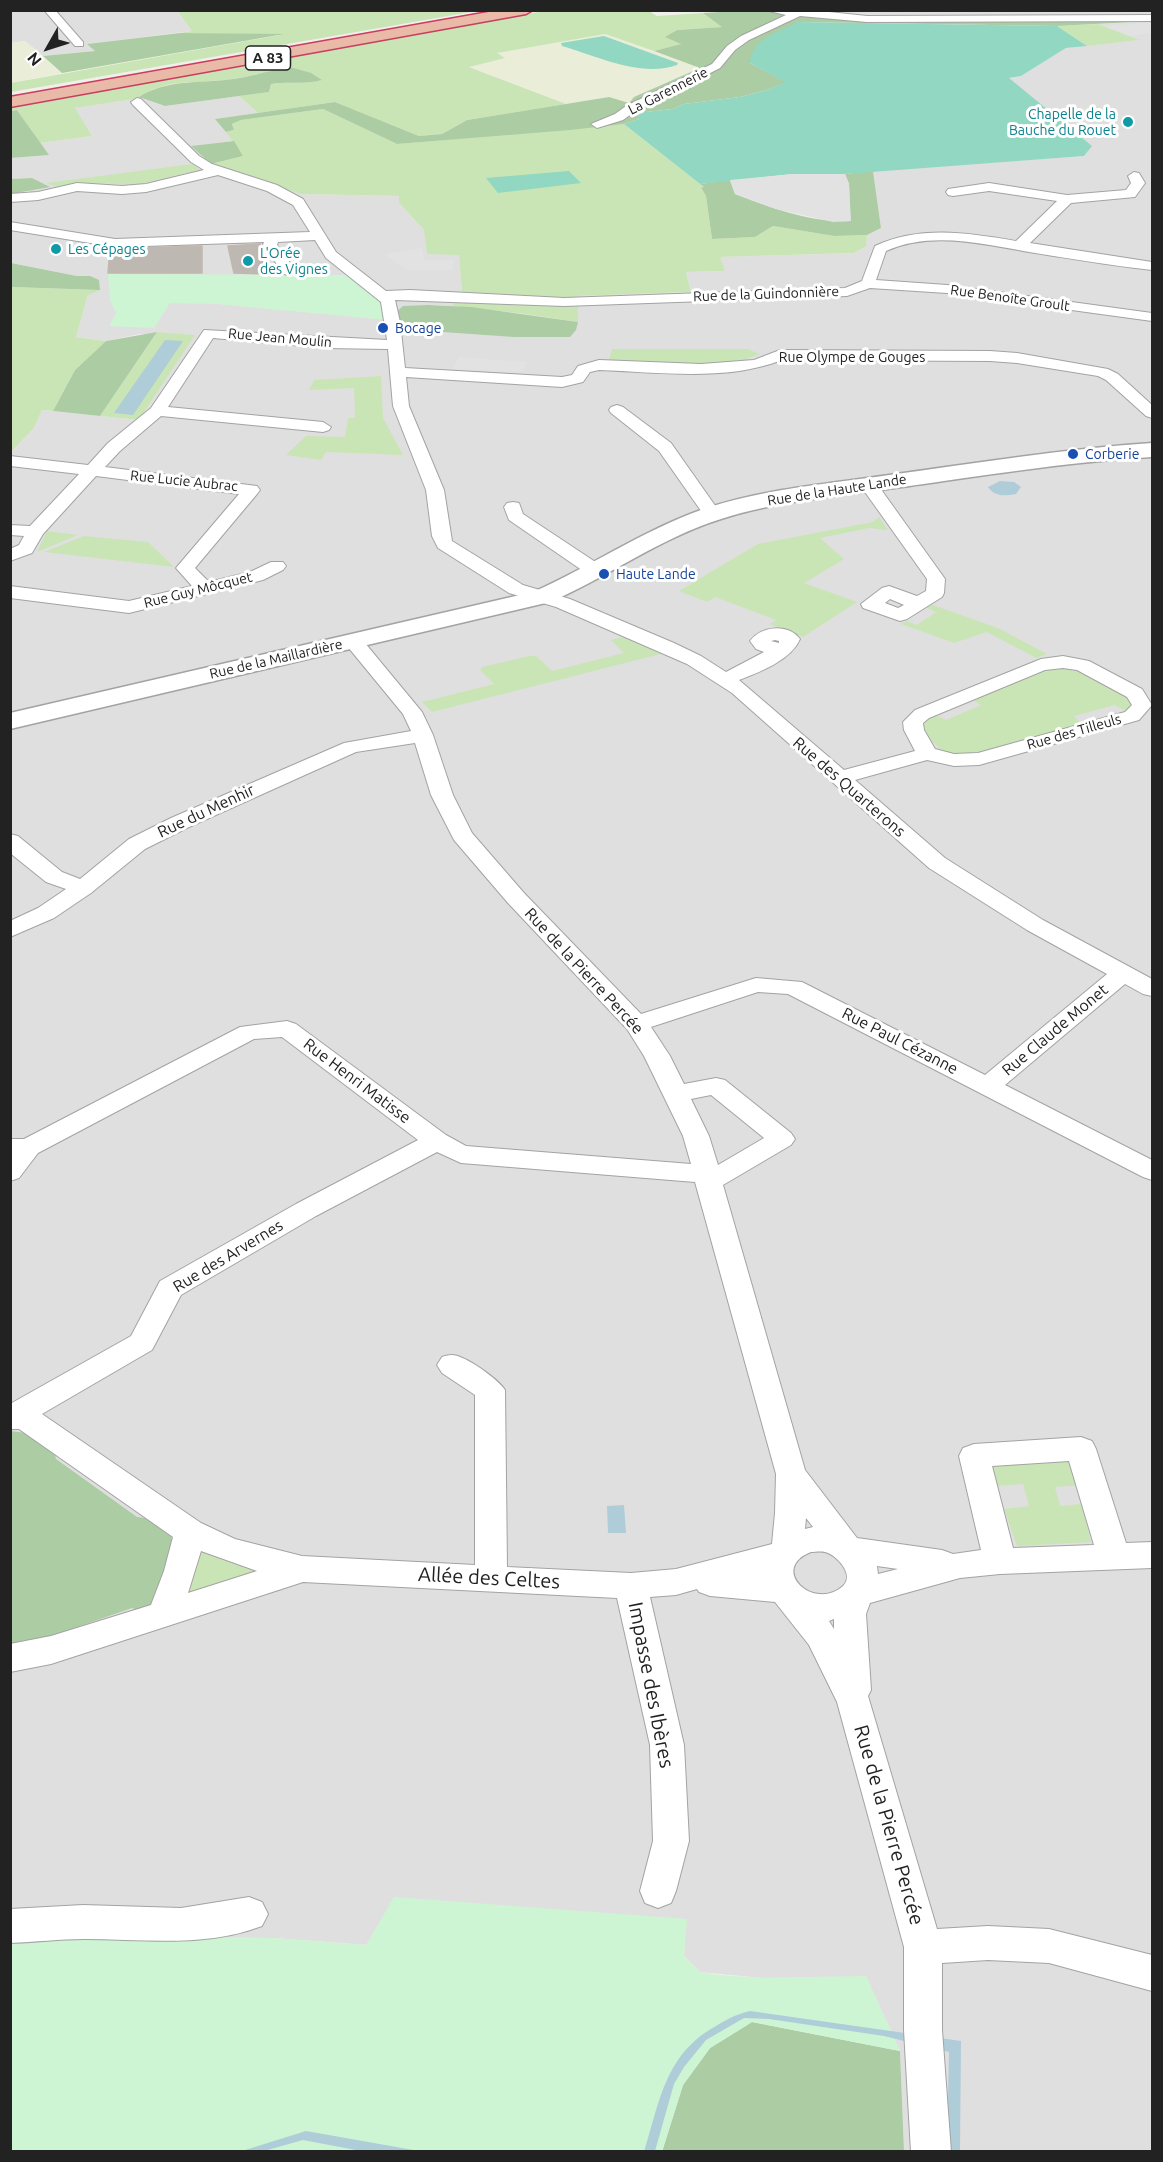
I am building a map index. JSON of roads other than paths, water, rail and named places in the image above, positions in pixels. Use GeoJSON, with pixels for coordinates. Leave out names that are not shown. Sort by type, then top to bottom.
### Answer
{"type":"FeatureCollection","features":[{"type":"Feature","properties":{"kind":"highway"},"geometry":{"type":"LineString","coordinates":[[10,95],[487,10]]}},
{"type":"Feature","properties":{"kind":"highway","name":"A 83"},"geometry":{"type":"LineString","coordinates":[[10,95],[500,10]]}},
{"type":"Feature","properties":{"kind":"highway","name":"A 83"},"geometry":{"type":"LineString","coordinates":[[10,102],[526,10]]}},
{"type":"Feature","properties":{"kind":"street"},"geometry":{"type":"LineString","coordinates":[[49,10],[79,44]]}},
{"type":"Feature","properties":{"kind":"street"},"geometry":{"type":"LineString","coordinates":[[770,10],[796,14],[891,19],[1152,18]]}},
{"type":"Feature","properties":{"kind":"street","name":"La Garennerie"},"geometry":{"type":"LineString","coordinates":[[597,124],[619,117],[630,109],[691,80],[716,66],[731,48],[745,38],[796,14]]}},
{"type":"Feature","properties":{"kind":"street"},"geometry":{"type":"LineString","coordinates":[[137,102],[195,159],[218,171],[286,194],[298,201],[331,255],[384,296]]}},
{"type":"Feature","properties":{"kind":"street"},"geometry":{"type":"LineString","coordinates":[[10,198],[39,196],[76,187],[123,190],[146,188],[218,171]]}},
{"type":"Feature","properties":{"kind":"street"},"geometry":{"type":"LineString","coordinates":[[953,192],[989,187],[1067,199],[1130,194],[1138,183],[1134,176]]}},
{"type":"Feature","properties":{"kind":"street"},"geometry":{"type":"LineString","coordinates":[[1019,246],[1067,199]]}},
{"type":"Feature","properties":{"kind":"street"},"geometry":{"type":"LineString","coordinates":[[10,226],[116,243],[318,236]]}},
{"type":"Feature","properties":{"kind":"street"},"geometry":{"type":"LineString","coordinates":[[868,284],[880,249],[899,240],[926,237],[953,237],[1152,266]]}},
{"type":"Feature","properties":{"kind":"street"},"geometry":{"type":"LineString","coordinates":[[272,238],[270,245],[289,271]]}},
{"type":"Feature","properties":{"kind":"street","name":"Rue de la Guindonnière"},"geometry":{"type":"LineString","coordinates":[[384,296],[410,294],[564,302],[847,292],[868,284]]}},
{"type":"Feature","properties":{"kind":"street","name":"Rue Benoîte Groult"},"geometry":{"type":"LineString","coordinates":[[868,284],[947,289],[1152,317]]}},
{"type":"Feature","properties":{"kind":"street","name":"Rue des Quarterons"},"geometry":{"type":"LineString","coordinates":[[384,296],[390,304],[401,406],[435,490],[444,544],[516,589],[563,603],[667,647],[694,660],[726,680],[911,842],[961,879],[1035,925],[1152,989]]}},
{"type":"Feature","properties":{"kind":"street","name":"Rue Jean Moulin"},"geometry":{"type":"LineString","coordinates":[[157,411],[209,333],[326,343],[395,345]]}},
{"type":"Feature","properties":{"kind":"street","name":"Rue Olympe de Gouges"},"geometry":{"type":"LineString","coordinates":[[399,372],[562,382],[577,379],[584,369],[599,365],[701,369],[757,364],[780,356],[990,356],[1017,358],[1102,372],[1152,413]]}},
{"type":"Feature","properties":{"kind":"street"},"geometry":{"type":"LineString","coordinates":[[1129,392],[1149,391]]}},
{"type":"Feature","properties":{"kind":"street"},"geometry":{"type":"LineString","coordinates":[[616,410],[665,447],[712,514]]}},
{"type":"Feature","properties":{"kind":"street"},"geometry":{"type":"LineString","coordinates":[[10,556],[26,549],[35,532],[122,439],[157,411],[323,427]]}},
{"type":"Feature","properties":{"kind":"street","name":"Rue de la Haute Lande"},"geometry":{"type":"LineString","coordinates":[[541,597],[569,586],[659,537],[712,514],[763,501],[1027,463],[1152,450]]}},
{"type":"Feature","properties":{"kind":"street","name":"Rue Lucie Aubrac"},"geometry":{"type":"LineString","coordinates":[[10,461],[246,487],[251,490],[186,568],[205,590]]}},
{"type":"Feature","properties":{"kind":"street"},"geometry":{"type":"LineString","coordinates":[[869,485],[936,579],[935,593],[920,603]]}},
{"type":"Feature","properties":{"kind":"street"},"geometry":{"type":"LineString","coordinates":[[513,507],[515,516],[596,571]]}},
{"type":"Feature","properties":{"kind":"street"},"geometry":{"type":"LineString","coordinates":[[10,530],[35,532]]}},
{"type":"Feature","properties":{"kind":"street","name":"Rue Guy Môcquet"},"geometry":{"type":"LineString","coordinates":[[10,592],[129,607],[256,576],[276,566]]}},
{"type":"Feature","properties":{"kind":"street","name":"Rue de la Maillardière"},"geometry":{"type":"LineString","coordinates":[[10,721],[541,597]]}},
{"type":"Feature","properties":{"kind":"street","name":"Rue de la Pierre Percée"},"geometry":{"type":"LineString","coordinates":[[353,641],[412,712],[423,735],[442,795],[462,835],[516,898],[636,1024],[657,1056],[696,1136],[791,1474],[791,1513],[785,1552]]}},
{"type":"Feature","properties":{"kind":"street"},"geometry":{"type":"LineString","coordinates":[[726,680],[752,668],[778,651]]}},
{"type":"Feature","properties":{"kind":"street","name":"Rue des Tilleuls"},"geometry":{"type":"LineString","coordinates":[[838,778],[927,754],[954,760],[979,759],[1132,716],[1143,706],[1136,693],[1082,665],[1063,662],[1041,665],[922,714],[913,722],[914,730],[927,754]]}},
{"type":"Feature","properties":{"kind":"street","name":"Rue du Menhir"},"geometry":{"type":"LineString","coordinates":[[10,930],[46,913],[83,888],[137,844],[263,784],[351,747],[423,735]]}},
{"type":"Feature","properties":{"kind":"street"},"geometry":{"type":"LineString","coordinates":[[10,841],[54,877],[83,888]]}},
{"type":"Feature","properties":{"kind":"street","name":"Rue Claude Monet"},"geometry":{"type":"LineString","coordinates":[[988,1086],[1122,974]]}},
{"type":"Feature","properties":{"kind":"street","name":"Rue Paul Cézanne"},"geometry":{"type":"LineString","coordinates":[[636,1024],[756,985],[793,987],[1152,1171]]}},
{"type":"Feature","properties":{"kind":"street","name":"Rue Henri Matisse"},"geometry":{"type":"LineString","coordinates":[[10,1172],[20,1148],[249,1032],[287,1029],[436,1141],[461,1154],[707,1178]]}},
{"type":"Feature","properties":{"kind":"street"},"geometry":{"type":"LineString","coordinates":[[676,1094],[716,1086],[782,1138],[707,1178]]}},
{"type":"Feature","properties":{"kind":"street","name":"Rue des Arvernes"},"geometry":{"type":"LineString","coordinates":[[12,1416],[142,1343],[170,1288],[306,1210],[436,1141]]}},
{"type":"Feature","properties":{"kind":"street"},"geometry":{"type":"LineString","coordinates":[[452,1365],[490,1390],[490,1577]]}},
{"type":"Feature","properties":{"kind":"street","name":"Allée des Celtes"},"geometry":{"type":"LineString","coordinates":[[12,1416],[38,1426],[190,1532],[235,1551],[302,1569],[632,1586],[676,1582],[746,1585],[788,1594]]}},
{"type":"Feature","properties":{"kind":"street"},"geometry":{"type":"LineString","coordinates":[[1000,1561],[974,1456],[1081,1449],[1114,1557]]}},
{"type":"Feature","properties":{"kind":"street","name":"Rue de la Pierre Percée"},"geometry":{"type":"LineString","coordinates":[[791,1474],[848,1548]]}},
{"type":"Feature","properties":{"kind":"street"},"geometry":{"type":"LineString","coordinates":[[164,1613],[180,1571],[190,1532]]}},
{"type":"Feature","properties":{"kind":"street"},"geometry":{"type":"LineString","coordinates":[[960,1565],[896,1558],[848,1548],[822,1539],[797,1543],[785,1552],[778,1563],[777,1572],[788,1594],[812,1606],[832,1608],[856,1595],[960,1565],[1000,1561],[1152,1555]]}},
{"type":"Feature","properties":{"kind":"street"},"geometry":{"type":"LineString","coordinates":[[848,1548],[862,1565],[863,1584],[856,1595]]}},
{"type":"Feature","properties":{"kind":"street","name":"Allée des Celtes"},"geometry":{"type":"LineString","coordinates":[[676,1582],[785,1552]]}},
{"type":"Feature","properties":{"kind":"street","name":"Allée des Celtes"},"geometry":{"type":"LineString","coordinates":[[10,1658],[51,1650],[302,1569]]}},
{"type":"Feature","properties":{"kind":"street","name":"Impasse des Ibères"},"geometry":{"type":"LineString","coordinates":[[632,1586],[667,1745],[671,1841],[658,1891]]}},
{"type":"Feature","properties":{"kind":"street","name":"Rue de la Pierre Percée"},"geometry":{"type":"LineString","coordinates":[[788,1594],[821,1636],[854,1702],[923,1947],[923,2030],[931,2151]]}},
{"type":"Feature","properties":{"kind":"street","name":"Rue de la Pierre Percée"},"geometry":{"type":"LineString","coordinates":[[854,1702],[850,1614],[856,1595]]}},
{"type":"Feature","properties":{"kind":"street"},"geometry":{"type":"LineString","coordinates":[[10,1926],[83,1922],[181,1925],[249,1914]]}},
{"type":"Feature","properties":{"kind":"street"},"geometry":{"type":"LineString","coordinates":[[923,1947],[988,1943],[1049,1947],[1152,1973]]}},
{"type":"Feature","properties":{"kind":"water"},"geometry":{"type":"Polygon","coordinates":[[[165,340],[183,341],[133,415],[114,413],[165,340]]]}},
{"type":"Feature","properties":{"kind":"water"},"geometry":{"type":"Polygon","coordinates":[[[1000,481],[1014,482],[1021,487],[1016,494],[1004,495],[997,494],[988,487],[1000,481]]]}},
{"type":"Feature","properties":{"kind":"water"},"geometry":{"type":"Polygon","coordinates":[[[624,1505],[626,1533],[608,1533],[607,1506],[624,1505]]]}},
{"type":"Feature","properties":{"kind":"water"},"geometry":{"type":"Polygon","coordinates":[[[750,2011],[961,2041],[960,2151],[947,2151],[949,2052],[884,2036],[769,2019],[744,2018],[706,2040],[684,2067],[674,2084],[655,2151],[644,2152],[660,2097],[667,2080],[685,2050],[720,2023],[750,2011]]]}},
{"type":"Feature","properties":{"kind":"water"},"geometry":{"type":"Polygon","coordinates":[[[306,2131],[419,2151],[361,2151],[303,2140],[264,2151],[242,2151],[306,2131]]]}},
{"type":"Feature","properties":{"kind":"place","name":"Chapelle de la Bauche du Rouet"},"geometry":{"type":"Point","coordinates":[1128,122]}},
{"type":"Feature","properties":{"kind":"place","name":"Les Cépages"},"geometry":{"type":"Point","coordinates":[56,249]}},
{"type":"Feature","properties":{"kind":"place","name":"L'Orée des Vignes"},"geometry":{"type":"Point","coordinates":[248,261]}},
{"type":"Feature","properties":{"kind":"place","name":"Bocage"},"geometry":{"type":"Point","coordinates":[383,328]}},
{"type":"Feature","properties":{"kind":"place","name":"Corberie"},"geometry":{"type":"Point","coordinates":[1073,454]}},
{"type":"Feature","properties":{"kind":"place","name":"Haute Lande"},"geometry":{"type":"Point","coordinates":[604,574]}}]}
